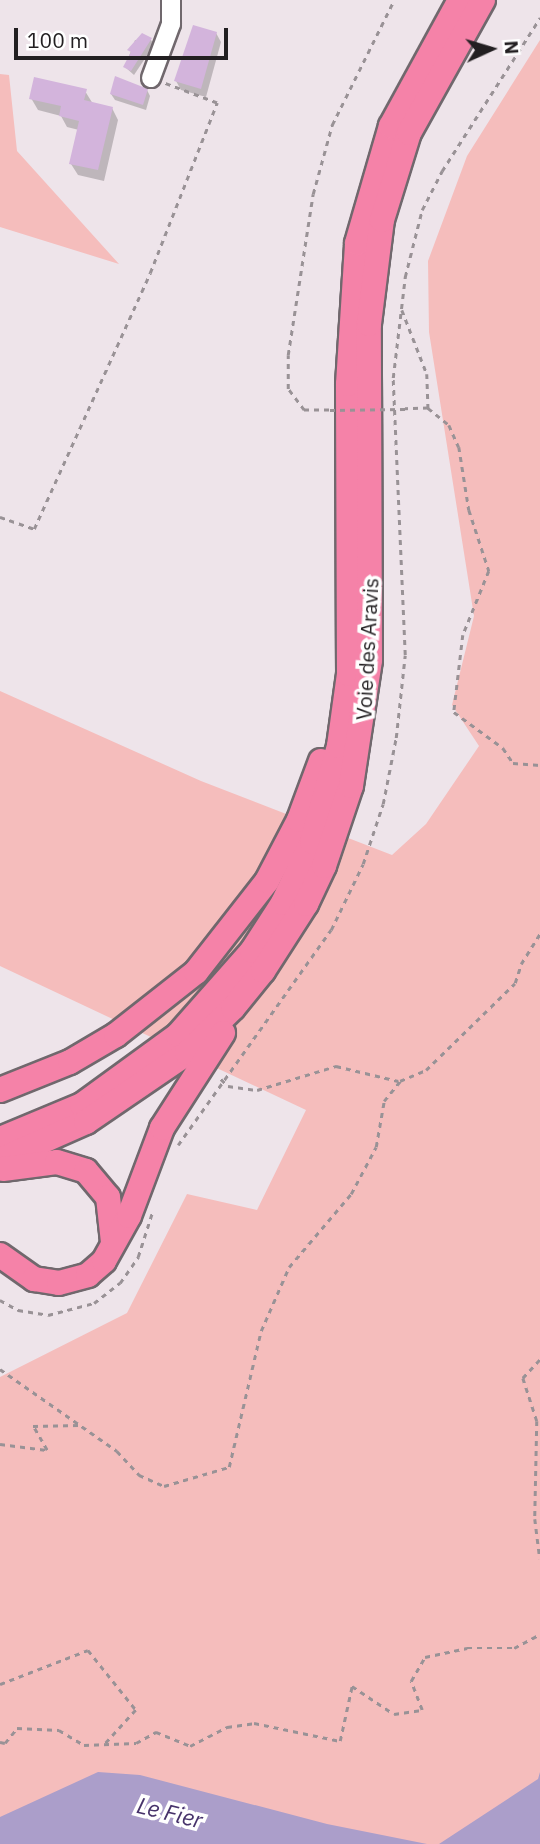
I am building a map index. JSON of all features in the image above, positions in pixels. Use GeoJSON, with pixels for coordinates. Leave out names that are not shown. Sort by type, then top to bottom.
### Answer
{"type":"FeatureCollection","features":[{"type":"Feature","properties":{"kind":"highway","name":"Voie des Aravis"},"geometry":{"type":"LineString","coordinates":[[0,1139],[58,1116],[114,1086],[204,1010],[252,951],[300,869],[328,794],[345,709],[350,642],[348,384],[357,243],[391,125],[460,0]]}},
{"type":"Feature","properties":{"kind":"highway","name":"Voie des Aravis"},"geometry":{"type":"LineString","coordinates":[[0,1160],[86,1122],[162,1074],[211,1031],[263,971],[306,904],[324,866],[351,786],[363,730],[372,587],[369,324],[382,220],[409,133],[483,0]]}},
{"type":"Feature","properties":{"kind":"highway"},"geometry":{"type":"LineString","coordinates":[[0,1090],[70,1062],[116,1035],[181,985],[232,931],[276,866],[303,810],[325,747],[350,642]]}},
{"type":"Feature","properties":{"kind":"highway"},"geometry":{"type":"LineString","coordinates":[[0,1255],[34,1279],[59,1283],[88,1275],[111,1250],[135,1204],[165,1121],[263,971]]}},
{"type":"Feature","properties":{"kind":"highway"},"geometry":{"type":"LineString","coordinates":[[0,1169],[57,1163],[86,1171],[101,1185],[111,1205],[111,1250]]}},
{"type":"Feature","properties":{"kind":"street"},"geometry":{"type":"LineString","coordinates":[[151,78],[171,24],[171,0]]}},
{"type":"Feature","properties":{"kind":"path"},"geometry":{"type":"LineString","coordinates":[[394,0],[332,125],[313,194],[288,355],[288,389],[304,410],[428,408],[449,425],[459,447],[469,510],[489,571],[463,635],[454,712],[503,748],[513,763],[540,765]]}},
{"type":"Feature","properties":{"kind":"path"},"geometry":{"type":"LineString","coordinates":[[0,517],[34,528],[150,273],[217,103],[151,78]]}},
{"type":"Feature","properties":{"kind":"path"},"geometry":{"type":"LineString","coordinates":[[401,307],[426,374],[428,408]]}},
{"type":"Feature","properties":{"kind":"path"},"geometry":{"type":"LineString","coordinates":[[0,1369],[117,1451],[139,1475],[164,1486],[229,1467],[261,1331],[289,1267],[351,1194],[376,1147],[384,1101],[400,1081],[426,1070],[515,983],[521,964],[540,934]]}},
{"type":"Feature","properties":{"kind":"path"},"geometry":{"type":"LineString","coordinates":[[221,1079],[228,1086],[257,1090],[336,1066],[400,1081]]}},
{"type":"Feature","properties":{"kind":"path"},"geometry":{"type":"LineString","coordinates":[[540,1360],[523,1378],[537,1421],[535,1519],[540,1559]]}},
{"type":"Feature","properties":{"kind":"path"},"geometry":{"type":"LineString","coordinates":[[0,1444],[47,1450],[33,1426],[79,1425]]}},
{"type":"Feature","properties":{"kind":"path"},"geometry":{"type":"LineString","coordinates":[[0,1742],[5,1743],[18,1728],[59,1730],[84,1745],[136,1743],[156,1732],[190,1746],[227,1727],[254,1723],[340,1741],[352,1686],[394,1714],[422,1710],[411,1681],[425,1657],[467,1648],[514,1648],[540,1634]]}},
{"type":"Feature","properties":{"kind":"path"},"geometry":{"type":"LineString","coordinates":[[0,1684],[88,1650],[136,1710],[106,1744]]}},
{"type":"Feature","properties":{"kind":"shaded area"},"geometry":{"type":"Polygon","coordinates":[[[540,40],[540,1844],[0,1844],[0,1377],[127,1313],[187,1194],[257,1210],[306,1110],[0,966],[0,691],[201,781],[392,855],[426,824],[479,746],[452,705],[474,616],[429,332],[428,261],[467,156],[540,40]]]}},
{"type":"Feature","properties":{"kind":"shaded area"},"geometry":{"type":"Polygon","coordinates":[[[0,74],[9,75],[17,151],[119,264],[0,227],[0,74]]]}},
{"type":"Feature","properties":{"kind":"water","name":"Le Fier"},"geometry":{"type":"Polygon","coordinates":[[[98,1772],[140,1775],[327,1824],[427,1844],[0,1844],[0,1817],[98,1772]]]}},
{"type":"Feature","properties":{"kind":"water"},"geometry":{"type":"Polygon","coordinates":[[[540,1772],[540,1844],[439,1844],[538,1779],[540,1772]]]}},
{"type":"Feature","properties":{"kind":"building"},"geometry":{"type":"Polygon","coordinates":[[[193,25],[217,32],[201,89],[174,81],[193,25]]]}},
{"type":"Feature","properties":{"kind":"building"},"geometry":{"type":"Polygon","coordinates":[[[142,33],[152,38],[131,71],[123,67],[131,52],[127,50],[142,33]]]}},
{"type":"Feature","properties":{"kind":"building"},"geometry":{"type":"Polygon","coordinates":[[[115,76],[148,89],[143,105],[110,94],[115,76]]]}},
{"type":"Feature","properties":{"kind":"building"},"geometry":{"type":"Polygon","coordinates":[[[34,77],[87,89],[84,100],[113,107],[98,170],[69,164],[79,121],[59,116],[61,106],[29,99],[34,77]]]}}]}
